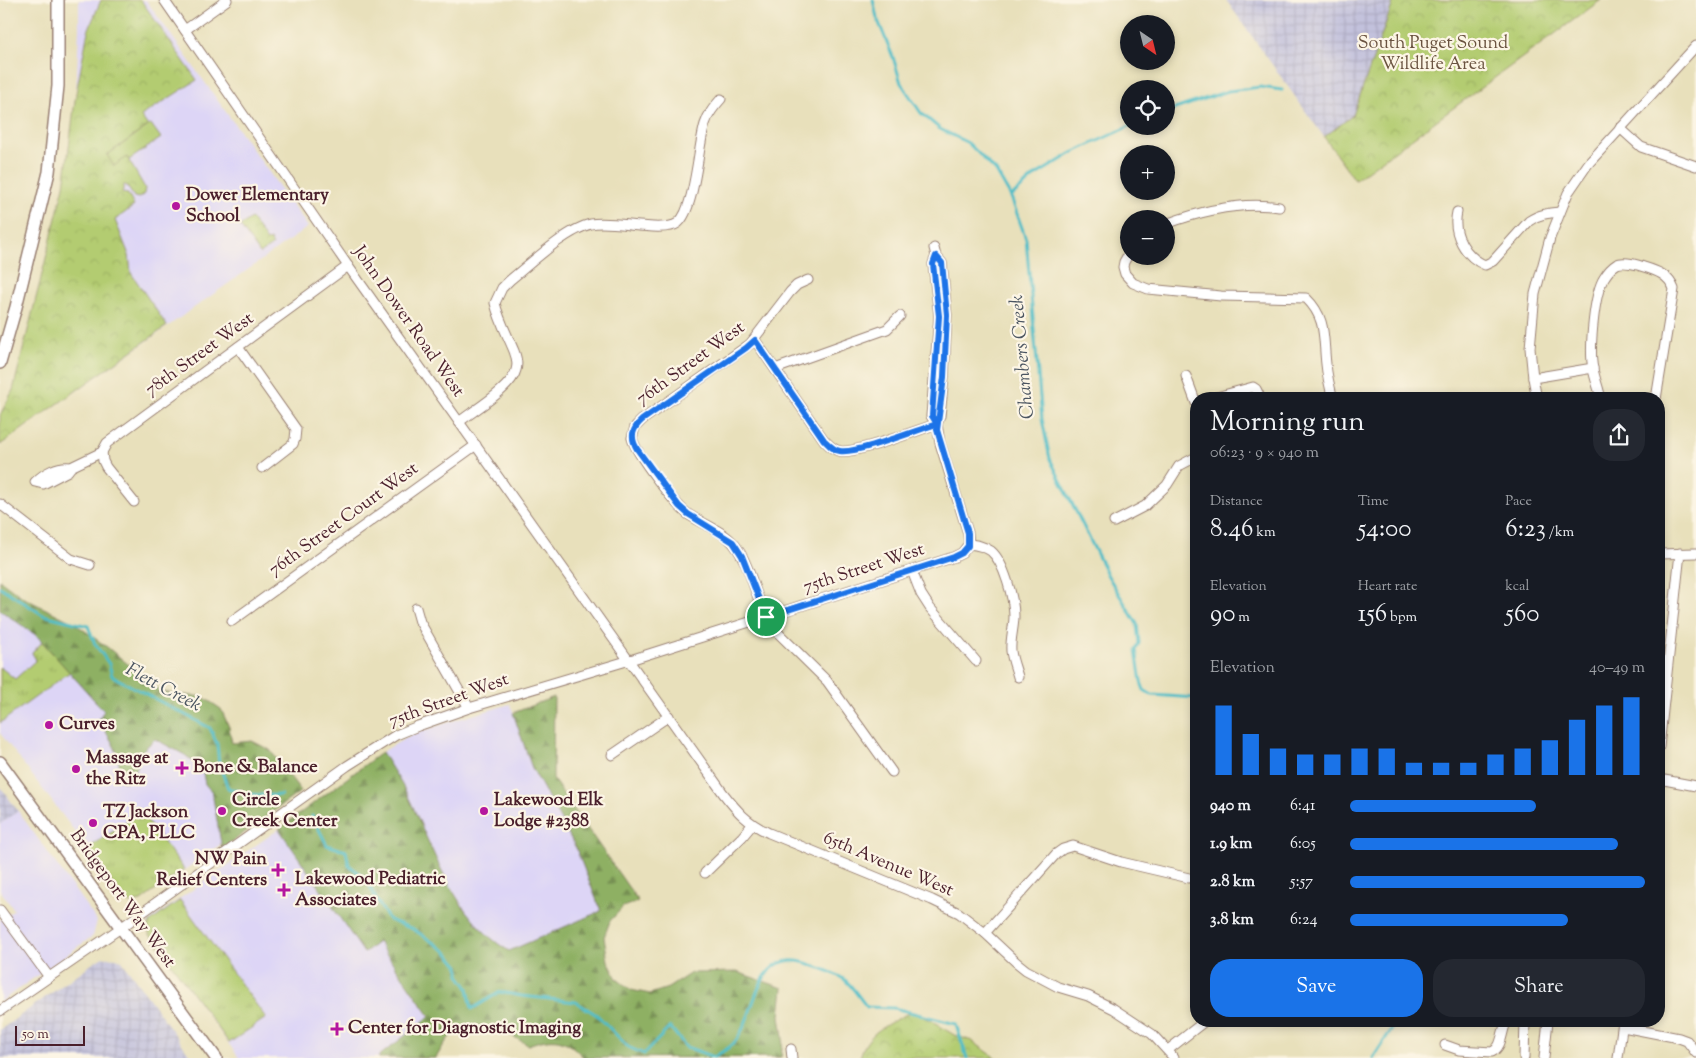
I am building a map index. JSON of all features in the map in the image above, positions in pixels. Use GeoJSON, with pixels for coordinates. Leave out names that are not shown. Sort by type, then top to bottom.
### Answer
{"type":"FeatureCollection","features":[{"type":"Feature","properties":{"kind":"main road"},"geometry":{"type":"LineString","coordinates":[[0,363],[16,307],[49,172],[58,86],[58,0]]}},
{"type":"Feature","properties":{"kind":"main road","name":"Bridgeport Way West"},"geometry":{"type":"LineString","coordinates":[[0,762],[216,1058]]}},
{"type":"Feature","properties":{"kind":"street","name":"John Dower Road West"},"geometry":{"type":"LineString","coordinates":[[164,0],[348,266],[630,660]]}},
{"type":"Feature","properties":{"kind":"street"},"geometry":{"type":"LineString","coordinates":[[185,30],[227,0]]}},
{"type":"Feature","properties":{"kind":"street"},"geometry":{"type":"LineString","coordinates":[[1536,392],[1530,348],[1535,294],[1548,245],[1568,193],[1588,164],[1696,46]]}},
{"type":"Feature","properties":{"kind":"street"},"geometry":{"type":"LineString","coordinates":[[459,422],[511,381],[516,372],[514,352],[498,316],[495,303],[502,288],[566,236],[588,224],[619,223],[665,226],[677,223],[684,217],[692,191],[705,122],[712,108],[721,98]]}},
{"type":"Feature","properties":{"kind":"street"},"geometry":{"type":"LineString","coordinates":[[1620,128],[1641,147],[1696,166]]}},
{"type":"Feature","properties":{"kind":"street"},"geometry":{"type":"LineString","coordinates":[[1175,221],[1218,209],[1241,206],[1279,207]]}},
{"type":"Feature","properties":{"kind":"street"},"geometry":{"type":"LineString","coordinates":[[1457,212],[1455,224],[1458,238],[1472,255],[1485,265],[1493,261],[1529,221],[1536,216],[1550,212],[1560,212]]}},
{"type":"Feature","properties":{"kind":"street"},"geometry":{"type":"LineString","coordinates":[[935,252],[933,264],[939,316],[932,416],[937,424],[940,442],[968,533],[969,544],[981,546],[990,551],[999,562],[1013,602],[1014,615],[1011,651],[1018,677]]}},
{"type":"Feature","properties":{"kind":"street"},"geometry":{"type":"LineString","coordinates":[[1599,392],[1593,368],[1592,337],[1596,302],[1603,279],[1618,264],[1642,266],[1662,273],[1672,284],[1674,296],[1657,392]]}},
{"type":"Feature","properties":{"kind":"street"},"geometry":{"type":"LineString","coordinates":[[1123,265],[1125,274],[1133,283],[1148,289],[1220,296],[1306,298],[1317,310],[1321,320],[1326,366],[1332,392]]}},
{"type":"Feature","properties":{"kind":"street","name":"78th Street West"},"geometry":{"type":"LineString","coordinates":[[71,467],[102,452],[107,443],[348,266]]}},
{"type":"Feature","properties":{"kind":"street","name":"76th Street West"},"geometry":{"type":"LineString","coordinates":[[766,617],[742,556],[733,542],[688,514],[679,506],[637,449],[633,441],[633,431],[642,420],[746,348],[755,340],[790,292],[797,285],[808,280]]}},
{"type":"Feature","properties":{"kind":"street"},"geometry":{"type":"LineString","coordinates":[[775,368],[887,328],[900,316]]}},
{"type":"Feature","properties":{"kind":"street"},"geometry":{"type":"LineString","coordinates":[[755,340],[824,440],[836,450],[846,451],[862,448],[937,424]]}},
{"type":"Feature","properties":{"kind":"street"},"geometry":{"type":"LineString","coordinates":[[238,347],[296,429],[293,444],[262,468]]}},
{"type":"Feature","properties":{"kind":"street"},"geometry":{"type":"LineString","coordinates":[[1533,378],[1593,368]]}},
{"type":"Feature","properties":{"kind":"street"},"geometry":{"type":"LineString","coordinates":[[1186,376],[1192,392]]}},
{"type":"Feature","properties":{"kind":"street"},"geometry":{"type":"LineString","coordinates":[[1235,392],[1253,387],[1258,392]]}},
{"type":"Feature","properties":{"kind":"street","name":"76th Street Court West"},"geometry":{"type":"LineString","coordinates":[[232,621],[476,445]]}},
{"type":"Feature","properties":{"kind":"street"},"geometry":{"type":"LineString","coordinates":[[102,452],[103,461],[106,466],[134,502]]}},
{"type":"Feature","properties":{"kind":"street"},"geometry":{"type":"LineString","coordinates":[[1114,522],[1145,506],[1167,485],[1179,466],[1190,460]]}},
{"type":"Feature","properties":{"kind":"street"},"geometry":{"type":"LineString","coordinates":[[0,504],[71,559],[90,565]]}},
{"type":"Feature","properties":{"kind":"street","name":"75th Street West"},"geometry":{"type":"LineString","coordinates":[[0,1011],[122,927],[362,756],[405,731],[469,708],[630,660],[912,571],[956,556],[965,550],[969,544]]}},
{"type":"Feature","properties":{"kind":"street"},"geometry":{"type":"LineString","coordinates":[[1665,692],[1680,553]]}},
{"type":"Feature","properties":{"kind":"street"},"geometry":{"type":"LineString","coordinates":[[1665,554],[1696,553]]}},
{"type":"Feature","properties":{"kind":"street"},"geometry":{"type":"LineString","coordinates":[[912,571],[921,594],[930,608],[976,661]]}},
{"type":"Feature","properties":{"kind":"street"},"geometry":{"type":"LineString","coordinates":[[416,608],[420,622],[469,708]]}},
{"type":"Feature","properties":{"kind":"street"},"geometry":{"type":"LineString","coordinates":[[766,617],[776,633],[831,686],[892,772]]}},
{"type":"Feature","properties":{"kind":"street","name":"65th Avenue West"},"geometry":{"type":"LineString","coordinates":[[630,660],[732,806],[752,824],[769,834],[932,900],[959,914],[985,933],[1026,970],[1058,986],[1088,996],[1114,1009],[1152,1034],[1174,1058]]}},
{"type":"Feature","properties":{"kind":"street"},"geometry":{"type":"LineString","coordinates":[[612,755],[668,716]]}},
{"type":"Feature","properties":{"kind":"street"},"geometry":{"type":"LineString","coordinates":[[1665,780],[1696,786]]}},
{"type":"Feature","properties":{"kind":"street"},"geometry":{"type":"LineString","coordinates":[[706,872],[742,837],[752,824]]}},
{"type":"Feature","properties":{"kind":"street"},"geometry":{"type":"LineString","coordinates":[[985,933],[1056,854],[1066,847],[1076,847],[1121,862],[1189,878]]}},
{"type":"Feature","properties":{"kind":"street"},"geometry":{"type":"LineString","coordinates":[[0,910],[49,977]]}},
{"type":"Feature","properties":{"kind":"street"},"geometry":{"type":"LineString","coordinates":[[1168,1050],[1197,1027]]}},
{"type":"Feature","properties":{"kind":"street"},"geometry":{"type":"LineString","coordinates":[[1445,1045],[1459,1050],[1492,1052],[1498,1046],[1504,1027]]}},
{"type":"Feature","properties":{"kind":"street"},"geometry":{"type":"LineString","coordinates":[[1524,1027],[1524,1058]]}},
{"type":"Feature","properties":{"kind":"street"},"geometry":{"type":"LineString","coordinates":[[1544,1058],[1547,1027]]}},
{"type":"Feature","properties":{"kind":"street"},"geometry":{"type":"LineString","coordinates":[[1618,1058],[1623,1027]]}},
{"type":"Feature","properties":{"kind":"street"},"geometry":{"type":"LineString","coordinates":[[1635,1027],[1687,1041],[1696,1053]]}},
{"type":"Feature","properties":{"kind":"shaded area","name":"Dower Elementary School"},"geometry":{"type":"Polygon","coordinates":[[[79,0],[146,0],[308,227],[0,445],[0,415],[13,390],[64,186],[76,93],[79,0]]]}},
{"type":"Feature","properties":{"kind":"shaded area"},"geometry":{"type":"Polygon","coordinates":[[[1226,0],[1394,0],[1353,115],[1324,137],[1226,0]]]}},
{"type":"Feature","properties":{"kind":"shaded area"},"geometry":{"type":"Polygon","coordinates":[[[0,608],[25,618],[259,817],[141,901],[130,903],[0,733],[0,608]]]}},
{"type":"Feature","properties":{"kind":"shaded area"},"geometry":{"type":"Polygon","coordinates":[[[510,704],[532,768],[575,846],[601,911],[509,951],[492,940],[469,916],[446,879],[407,794],[382,752],[413,734],[510,704]]]}},
{"type":"Feature","properties":{"kind":"shaded area"},"geometry":{"type":"Polygon","coordinates":[[[0,786],[18,811],[0,824],[0,786]]]}},
{"type":"Feature","properties":{"kind":"shaded area"},"geometry":{"type":"Polygon","coordinates":[[[18,811],[97,921],[93,936],[0,1002],[0,920],[14,910],[0,890],[0,824],[18,811]]]}},
{"type":"Feature","properties":{"kind":"shaded area"},"geometry":{"type":"Polygon","coordinates":[[[279,829],[364,952],[378,942],[430,1017],[378,1056],[379,1058],[239,1058],[149,933],[148,923],[151,919],[279,829]]]}},
{"type":"Feature","properties":{"kind":"shaded area"},"geometry":{"type":"Polygon","coordinates":[[[103,957],[117,958],[122,961],[192,1058],[0,1058],[0,1030],[103,957]]]}},
{"type":"Feature","properties":{"kind":"green space"},"geometry":{"type":"Polygon","coordinates":[[[101,0],[141,0],[197,80],[141,116],[148,126],[107,155],[127,157],[145,188],[144,194],[139,198],[134,197],[126,185],[124,185],[122,193],[128,194],[134,206],[115,220],[129,255],[131,273],[167,326],[0,445],[0,415],[13,390],[64,186],[76,93],[88,31],[101,0]]]}},
{"type":"Feature","properties":{"kind":"green space","name":"South Puget Sound Wildlife Area"},"geometry":{"type":"Polygon","coordinates":[[[1394,0],[1601,0],[1355,180],[1324,137],[1353,115],[1394,0]]]}},
{"type":"Feature","properties":{"kind":"green space"},"geometry":{"type":"Polygon","coordinates":[[[151,124],[161,138],[129,160],[127,157],[114,166],[107,155],[151,124]]]}},
{"type":"Feature","properties":{"kind":"green space"},"geometry":{"type":"Polygon","coordinates":[[[251,218],[267,241],[270,240],[273,245],[260,254],[240,226],[251,218]]]}},
{"type":"Feature","properties":{"kind":"green space"},"geometry":{"type":"Polygon","coordinates":[[[0,580],[24,598],[74,623],[162,692],[203,697],[221,709],[229,727],[232,743],[252,741],[270,750],[301,791],[222,849],[212,792],[205,784],[202,769],[185,755],[155,739],[142,751],[137,767],[125,782],[117,779],[119,763],[115,747],[98,719],[104,711],[37,636],[0,610],[0,580]]]}},
{"type":"Feature","properties":{"kind":"green space"},"geometry":{"type":"Polygon","coordinates":[[[45,639],[70,672],[0,723],[0,667],[15,679],[36,660],[32,653],[45,639]]]}},
{"type":"Feature","properties":{"kind":"green space"},"geometry":{"type":"Polygon","coordinates":[[[554,697],[553,779],[638,901],[623,907],[610,921],[604,937],[608,961],[617,979],[631,990],[650,994],[668,988],[691,973],[737,972],[783,988],[780,1016],[783,1038],[781,1057],[584,1058],[571,1046],[559,1040],[545,1040],[528,1045],[494,1028],[476,1025],[467,1026],[454,1033],[436,1058],[378,1057],[430,1016],[378,942],[364,953],[279,829],[382,752],[407,794],[436,859],[459,901],[473,920],[490,937],[509,951],[601,911],[575,846],[532,768],[513,713],[554,697]]]}},
{"type":"Feature","properties":{"kind":"green space"},"geometry":{"type":"Polygon","coordinates":[[[141,812],[184,869],[141,901],[130,903],[121,895],[87,849],[141,812]]]}},
{"type":"Feature","properties":{"kind":"green space"},"geometry":{"type":"Polygon","coordinates":[[[180,900],[266,1018],[229,1043],[149,933],[150,922],[180,900]]]}},
{"type":"Feature","properties":{"kind":"green space"},"geometry":{"type":"Polygon","coordinates":[[[910,1012],[929,1019],[954,1035],[972,1041],[996,1058],[860,1058],[863,1049],[873,1035],[910,1012]]]}},
{"type":"Feature","properties":{"kind":"waterway","name":"Chambers Creek"},"geometry":{"type":"LineString","coordinates":[[873,0],[877,18],[893,57],[901,83],[921,113],[940,129],[968,143],[996,171],[1011,197],[1026,239],[1042,419],[1050,459],[1108,576],[1137,624],[1139,643],[1136,650],[1144,690],[1152,695],[1190,698]]}},
{"type":"Feature","properties":{"kind":"waterway"},"geometry":{"type":"LineString","coordinates":[[1175,109],[1228,91],[1260,87],[1282,90]]}},
{"type":"Feature","properties":{"kind":"waterway"},"geometry":{"type":"LineString","coordinates":[[1011,197],[1036,175],[1072,153],[1120,131]]}},
{"type":"Feature","properties":{"kind":"waterway","name":"Flett Creek"},"geometry":{"type":"LineString","coordinates":[[0,587],[43,615],[88,626],[95,644],[109,664],[112,676],[210,728],[217,744],[219,764],[228,788],[254,794],[281,795]]}},
{"type":"Feature","properties":{"kind":"waterway","name":"Flett Creek"},"geometry":{"type":"LineString","coordinates":[[312,816],[327,845],[346,851],[349,865],[367,880],[389,920],[413,929],[446,951],[459,966],[459,975],[468,988],[472,1009],[500,992],[576,1002],[597,1015],[628,1047],[644,1054],[670,1027],[686,1047],[714,1057],[733,1044],[741,1032],[766,974],[776,965],[789,961],[810,964],[845,980],[867,1007],[894,1008],[956,1024],[967,1058]]}},
{"type":"Feature","properties":{"kind":"waterway","name":"Chambers Creek"},"geometry":{"type":"LineString","coordinates":[[1373,1058],[1393,1027]]}},
{"type":"Feature","properties":{"kind":"place","name":"Dower Elementary School"},"geometry":{"type":"Point","coordinates":[176,206]}},
{"type":"Feature","properties":{"kind":"place","name":"Curves"},"geometry":{"type":"Point","coordinates":[49,725]}},
{"type":"Feature","properties":{"kind":"place","name":"Bone & Balance"},"geometry":{"type":"Point","coordinates":[182,768]}},
{"type":"Feature","properties":{"kind":"place","name":"Massage at the Ritz"},"geometry":{"type":"Point","coordinates":[76,769]}},
{"type":"Feature","properties":{"kind":"place","name":"Circle Creek Center"},"geometry":{"type":"Point","coordinates":[222,811]}},
{"type":"Feature","properties":{"kind":"place","name":"Lakewood Elk Lodge #2388"},"geometry":{"type":"Point","coordinates":[484,811]}},
{"type":"Feature","properties":{"kind":"place","name":"TZ Jackson CPA, PLLC"},"geometry":{"type":"Point","coordinates":[93,823]}},
{"type":"Feature","properties":{"kind":"place","name":"NW Pain Relief Centers"},"geometry":{"type":"Point","coordinates":[278,870]}},
{"type":"Feature","properties":{"kind":"place","name":"Lakewood Pediatric Associates"},"geometry":{"type":"Point","coordinates":[284,890]}},
{"type":"Feature","properties":{"kind":"place","name":"Center for Diagnostic Imaging"},"geometry":{"type":"Point","coordinates":[337,1029]}},
{"type":"Feature","properties":{"kind":"route"},"geometry":{"type":"LineString","coordinates":[[936,256],[942,263],[947,315],[944,377],[937,430],[968,533],[968,546],[962,553],[954,557],[766,617],[739,550],[727,537],[688,514],[679,506],[641,456],[633,441],[633,431],[642,420],[755,340],[824,440],[836,450],[846,451],[862,448],[937,424],[932,416],[939,316],[933,264],[936,256]]}}]}
